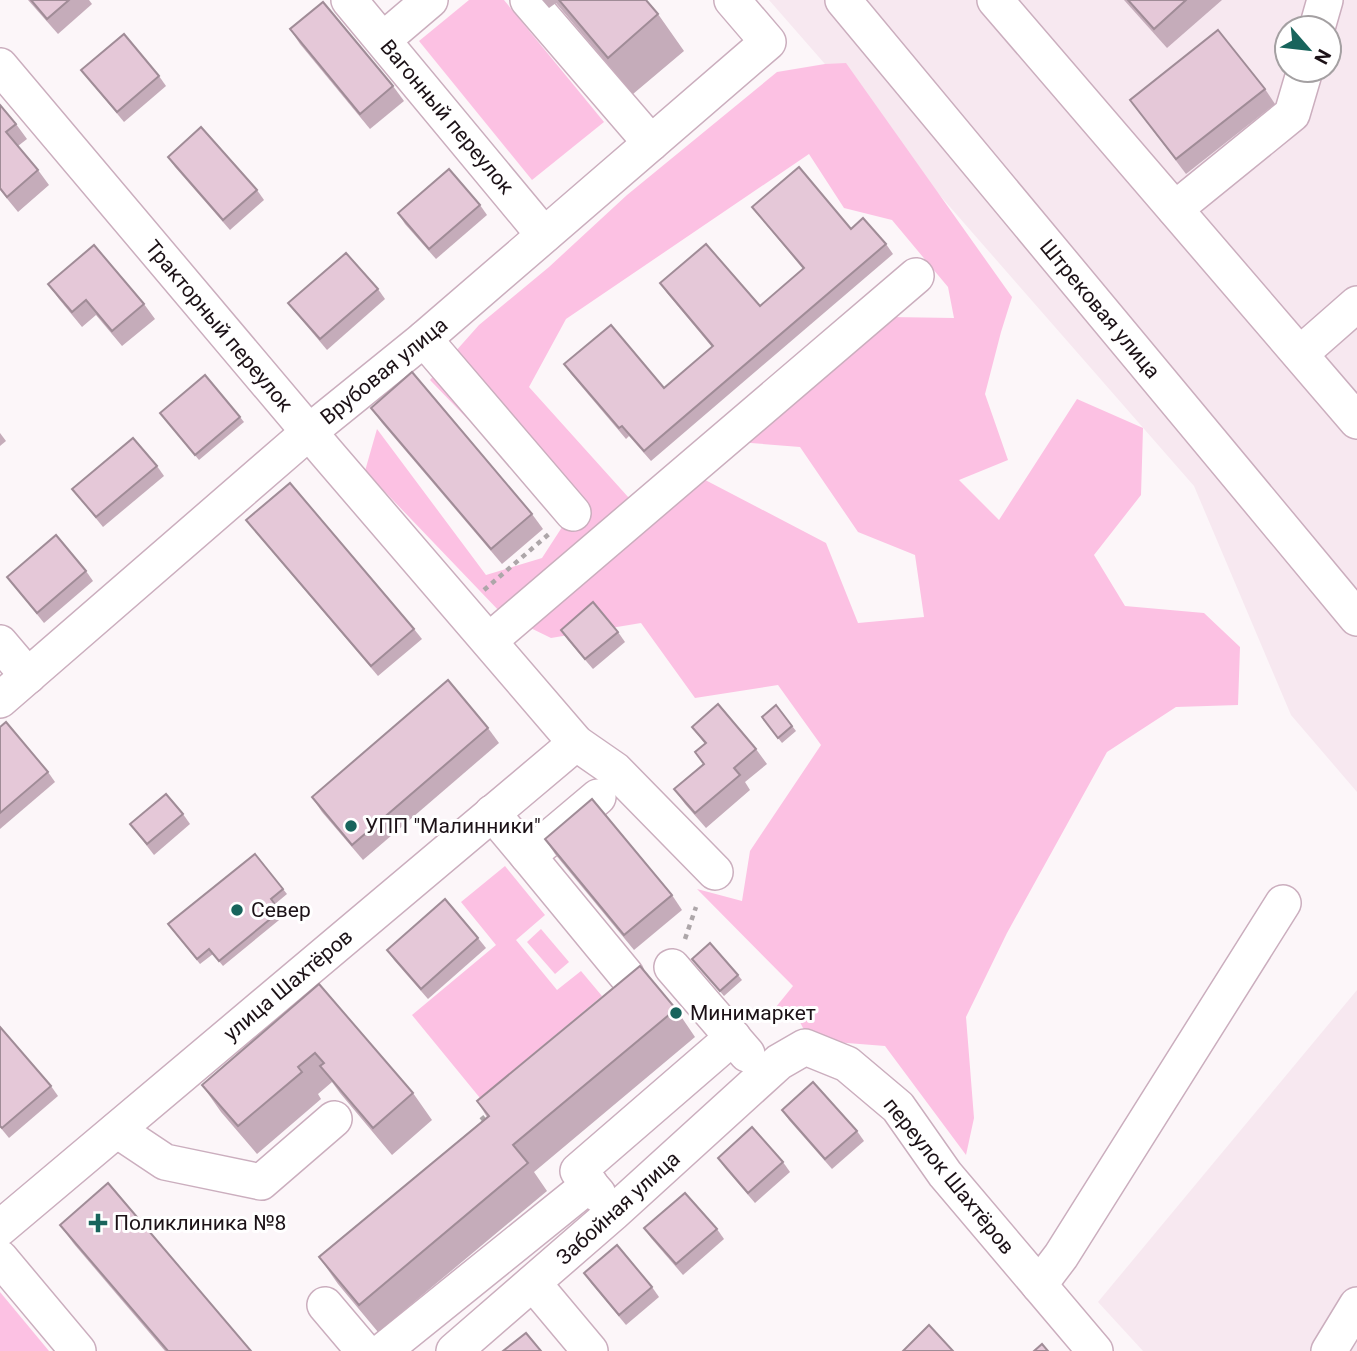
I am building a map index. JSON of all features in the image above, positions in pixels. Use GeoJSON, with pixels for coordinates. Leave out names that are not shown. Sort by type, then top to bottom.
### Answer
{"type":"FeatureCollection","features":[{"type":"Feature","properties":{"kind":"street","name":"Вагонный переулок"},"geometry":{"type":"LineString","coordinates":[[349,0],[544,235]]}},
{"type":"Feature","properties":{"kind":"street"},"geometry":{"type":"LineString","coordinates":[[383,40],[430,0]]}},
{"type":"Feature","properties":{"kind":"street"},"geometry":{"type":"LineString","coordinates":[[528,0],[651,143]]}},
{"type":"Feature","properties":{"kind":"street","name":"Врубовая улица"},"geometry":{"type":"LineString","coordinates":[[0,700],[309,432],[424,338],[768,42],[732,0]]}},
{"type":"Feature","properties":{"kind":"street","name":"Штрековая улица"},"geometry":{"type":"LineString","coordinates":[[843,0],[1357,618]]}},
{"type":"Feature","properties":{"kind":"street"},"geometry":{"type":"LineString","coordinates":[[995,0],[1357,421]]}},
{"type":"Feature","properties":{"kind":"street","name":"Тракторный переулок"},"geometry":{"type":"LineString","coordinates":[[0,66],[309,432],[500,632],[576,743],[615,770],[715,872]]}},
{"type":"Feature","properties":{"kind":"street"},"geometry":{"type":"LineString","coordinates":[[1175,209],[1293,114],[1301,84]]}},
{"type":"Feature","properties":{"kind":"street"},"geometry":{"type":"LineString","coordinates":[[500,632],[916,276]]}},
{"type":"Feature","properties":{"kind":"street"},"geometry":{"type":"LineString","coordinates":[[1300,354],[1357,304]]}},
{"type":"Feature","properties":{"kind":"street"},"geometry":{"type":"LineString","coordinates":[[424,338],[573,513]]}},
{"type":"Feature","properties":{"kind":"street"},"geometry":{"type":"LineString","coordinates":[[0,643],[28,676]]}},
{"type":"Feature","properties":{"kind":"street","name":"улица Шахтёров"},"geometry":{"type":"LineString","coordinates":[[0,1228],[576,743]]}},
{"type":"Feature","properties":{"kind":"street"},"geometry":{"type":"LineString","coordinates":[[528,856],[598,797]]}},
{"type":"Feature","properties":{"kind":"street"},"geometry":{"type":"LineString","coordinates":[[492,813],[626,975]]}},
{"type":"Feature","properties":{"kind":"street"},"geometry":{"type":"LineString","coordinates":[[1039,1285],[1283,903]]}},
{"type":"Feature","properties":{"kind":"street"},"geometry":{"type":"LineString","coordinates":[[672,967],[733,1037],[772,1069]]}},
{"type":"Feature","properties":{"kind":"street"},"geometry":{"type":"LineString","coordinates":[[613,1213],[578,1171],[733,1037]]}},
{"type":"Feature","properties":{"kind":"street","name":"переулок Шахтёров"},"geometry":{"type":"LineString","coordinates":[[772,1069],[805,1047],[847,1064],[888,1099],[898,1108],[945,1174],[1094,1351]]}},
{"type":"Feature","properties":{"kind":"street","name":"Забойная улица"},"geometry":{"type":"LineString","coordinates":[[454,1351],[613,1213],[772,1069]]}},
{"type":"Feature","properties":{"kind":"street"},"geometry":{"type":"LineString","coordinates":[[117,1130],[165,1162],[261,1182],[334,1119]]}},
{"type":"Feature","properties":{"kind":"street"},"geometry":{"type":"LineString","coordinates":[[383,1351],[590,1184]]}},
{"type":"Feature","properties":{"kind":"street"},"geometry":{"type":"LineString","coordinates":[[0,1258],[78,1351]]}},
{"type":"Feature","properties":{"kind":"street"},"geometry":{"type":"LineString","coordinates":[[533,1283],[590,1351]]}},
{"type":"Feature","properties":{"kind":"street"},"geometry":{"type":"LineString","coordinates":[[1329,1351],[1357,1305]]}},
{"type":"Feature","properties":{"kind":"street"},"geometry":{"type":"LineString","coordinates":[[325,1306],[364,1351]]}},
{"type":"Feature","properties":{"kind":"path"},"geometry":{"type":"LineString","coordinates":[[500,632],[483,590],[573,513]]}},
{"type":"Feature","properties":{"kind":"path"},"geometry":{"type":"LineString","coordinates":[[481,1120],[492,1111]]}},
{"type":"Feature","properties":{"kind":"shaded area"},"geometry":{"type":"Polygon","coordinates":[[[469,0],[504,0],[604,122],[532,180],[419,41],[469,0]]]}},
{"type":"Feature","properties":{"kind":"shaded area"},"geometry":{"type":"Polygon","coordinates":[[[769,0],[1357,0],[1357,792],[1291,715],[1194,486],[769,0]]]}},
{"type":"Feature","properties":{"kind":"shaded area"},"geometry":{"type":"Polygon","coordinates":[[[846,63],[1012,297],[985,394],[1008,460],[959,480],[999,520],[1077,399],[1143,428],[1141,495],[1094,555],[1125,606],[1204,613],[1240,647],[1238,705],[1176,707],[1107,752],[1007,933],[966,1017],[974,1118],[966,1155],[885,1046],[809,1040],[798,1018],[767,1018],[793,986],[697,889],[742,901],[750,851],[821,745],[778,685],[695,698],[641,623],[551,638],[502,614],[365,471],[377,429],[486,575],[542,558],[566,521],[430,380],[479,325],[549,267],[627,195],[777,72],[846,63]],[[809,154],[566,319],[529,387],[629,498],[688,471],[826,543],[858,623],[924,617],[915,555],[858,532],[800,447],[738,442],[890,317],[954,318],[948,287],[892,220],[844,208],[809,154]]]}},
{"type":"Feature","properties":{"kind":"shaded area"},"geometry":{"type":"Polygon","coordinates":[[[505,866],[545,915],[516,940],[557,990],[581,971],[602,996],[480,1098],[412,1015],[496,945],[461,902],[505,866]]]}},
{"type":"Feature","properties":{"kind":"shaded area"},"geometry":{"type":"Polygon","coordinates":[[[541,929],[569,962],[555,974],[527,942],[541,929]]]}},
{"type":"Feature","properties":{"kind":"shaded area"},"geometry":{"type":"Polygon","coordinates":[[[1357,990],[1357,1351],[1143,1351],[1098,1302],[1357,990]]]}},
{"type":"Feature","properties":{"kind":"shaded area"},"geometry":{"type":"Polygon","coordinates":[[[0,1292],[49,1351],[0,1351],[0,1292]]]}},
{"type":"Feature","properties":{"kind":"building"},"geometry":{"type":"Polygon","coordinates":[[[31,0],[69,0],[47,19],[31,0]]]}},
{"type":"Feature","properties":{"kind":"building"},"geometry":{"type":"Polygon","coordinates":[[[559,0],[646,0],[658,14],[608,58],[559,0]]]}},
{"type":"Feature","properties":{"kind":"building"},"geometry":{"type":"Polygon","coordinates":[[[1128,0],[1186,0],[1154,29],[1128,0]]]}},
{"type":"Feature","properties":{"kind":"building"},"geometry":{"type":"Polygon","coordinates":[[[323,2],[393,86],[360,114],[290,29],[323,2]]]}},
{"type":"Feature","properties":{"kind":"building"},"geometry":{"type":"Polygon","coordinates":[[[1218,30],[1265,89],[1176,159],[1130,100],[1218,30]]]}},
{"type":"Feature","properties":{"kind":"building"},"geometry":{"type":"Polygon","coordinates":[[[124,34],[159,76],[117,112],[81,70],[124,34]]]}},
{"type":"Feature","properties":{"kind":"building"},"geometry":{"type":"Polygon","coordinates":[[[0,105],[16,124],[6,132],[38,170],[7,197],[0,188],[0,105]]]}},
{"type":"Feature","properties":{"kind":"building"},"geometry":{"type":"Polygon","coordinates":[[[201,127],[257,190],[223,220],[168,157],[201,127]]]}},
{"type":"Feature","properties":{"kind":"building"},"geometry":{"type":"Polygon","coordinates":[[[799,167],[851,229],[863,218],[886,244],[644,451],[622,426],[619,428],[564,364],[611,325],[664,388],[713,346],[660,283],[706,244],[760,306],[804,268],[752,207],[799,167]]]}},
{"type":"Feature","properties":{"kind":"building"},"geometry":{"type":"Polygon","coordinates":[[[449,169],[480,205],[429,249],[398,213],[449,169]]]}},
{"type":"Feature","properties":{"kind":"building"},"geometry":{"type":"Polygon","coordinates":[[[94,245],[144,304],[112,331],[86,300],[72,312],[48,284],[94,245]]]}},
{"type":"Feature","properties":{"kind":"building"},"geometry":{"type":"Polygon","coordinates":[[[346,253],[378,289],[320,339],[288,303],[346,253]]]}},
{"type":"Feature","properties":{"kind":"building"},"geometry":{"type":"Polygon","coordinates":[[[412,372],[532,514],[491,549],[371,408],[412,372]]]}},
{"type":"Feature","properties":{"kind":"building"},"geometry":{"type":"Polygon","coordinates":[[[205,375],[240,417],[195,455],[160,413],[205,375]]]}},
{"type":"Feature","properties":{"kind":"building"},"geometry":{"type":"Polygon","coordinates":[[[133,438],[157,466],[96,517],[72,489],[133,438]]]}},
{"type":"Feature","properties":{"kind":"building"},"geometry":{"type":"Polygon","coordinates":[[[290,483],[414,629],[371,666],[246,520],[290,483]]]}},
{"type":"Feature","properties":{"kind":"building"},"geometry":{"type":"Polygon","coordinates":[[[56,535],[86,571],[37,613],[7,577],[56,535]]]}},
{"type":"Feature","properties":{"kind":"building"},"geometry":{"type":"Polygon","coordinates":[[[593,602],[618,632],[585,659],[561,630],[593,602]]]}},
{"type":"Feature","properties":{"kind":"building"},"geometry":{"type":"Polygon","coordinates":[[[448,680],[488,728],[352,845],[312,797],[448,680]]]}},
{"type":"Feature","properties":{"kind":"building"},"geometry":{"type":"Polygon","coordinates":[[[718,704],[756,749],[734,768],[740,775],[695,813],[674,789],[704,764],[695,752],[706,743],[692,727],[718,704]]]}},
{"type":"Feature","properties":{"kind":"building"},"geometry":{"type":"Polygon","coordinates":[[[776,705],[792,726],[778,738],[762,717],[776,705]]]}},
{"type":"Feature","properties":{"kind":"building"},"geometry":{"type":"Polygon","coordinates":[[[6,722],[48,772],[0,813],[0,727],[6,722]]]}},
{"type":"Feature","properties":{"kind":"building"},"geometry":{"type":"Polygon","coordinates":[[[166,794],[183,814],[147,844],[130,824],[166,794]]]}},
{"type":"Feature","properties":{"kind":"building"},"geometry":{"type":"Polygon","coordinates":[[[592,799],[672,895],[624,935],[545,839],[592,799]]]}},
{"type":"Feature","properties":{"kind":"building","name":"Север"},"geometry":{"type":"Polygon","coordinates":[[[255,854],[283,889],[271,899],[280,911],[219,961],[209,949],[197,959],[168,924],[255,854]]]}},
{"type":"Feature","properties":{"kind":"building"},"geometry":{"type":"Polygon","coordinates":[[[445,899],[478,938],[421,989],[387,950],[445,899]]]}},
{"type":"Feature","properties":{"kind":"building"},"geometry":{"type":"Polygon","coordinates":[[[710,943],[738,975],[720,991],[692,959],[710,943]]]}},
{"type":"Feature","properties":{"kind":"building"},"geometry":{"type":"Polygon","coordinates":[[[640,966],[676,1009],[513,1145],[528,1163],[359,1305],[319,1257],[489,1116],[477,1101],[640,966]]]}},
{"type":"Feature","properties":{"kind":"building"},"geometry":{"type":"Polygon","coordinates":[[[319,984],[413,1093],[373,1128],[320,1066],[324,1063],[315,1053],[298,1067],[302,1072],[238,1126],[202,1085],[319,984]]]}},
{"type":"Feature","properties":{"kind":"building"},"geometry":{"type":"Polygon","coordinates":[[[0,1027],[51,1086],[2,1128],[0,1126],[0,1027]]]}},
{"type":"Feature","properties":{"kind":"building"},"geometry":{"type":"Polygon","coordinates":[[[813,1082],[857,1131],[825,1159],[782,1110],[813,1082]]]}},
{"type":"Feature","properties":{"kind":"building"},"geometry":{"type":"Polygon","coordinates":[[[752,1127],[783,1162],[748,1193],[718,1158],[752,1127]]]}},
{"type":"Feature","properties":{"kind":"building"},"geometry":{"type":"Polygon","coordinates":[[[108,1183],[251,1351],[168,1351],[60,1225],[108,1183]]]}},
{"type":"Feature","properties":{"kind":"building"},"geometry":{"type":"Polygon","coordinates":[[[685,1193],[717,1229],[676,1264],[644,1228],[685,1193]]]}},
{"type":"Feature","properties":{"kind":"building"},"geometry":{"type":"Polygon","coordinates":[[[617,1245],[652,1287],[619,1315],[584,1273],[617,1245]]]}},
{"type":"Feature","properties":{"kind":"building"},"geometry":{"type":"Polygon","coordinates":[[[929,1325],[953,1351],[903,1351],[929,1325]]]}},
{"type":"Feature","properties":{"kind":"building"},"geometry":{"type":"Polygon","coordinates":[[[526,1333],[541,1351],[503,1351],[526,1333]]]}},
{"type":"Feature","properties":{"kind":"building"},"geometry":{"type":"Polygon","coordinates":[[[1042,1344],[1048,1351],[1034,1351],[1042,1344]]]}},
{"type":"Feature","properties":{"kind":"place","name":"УПП \"Малинники\""},"geometry":{"type":"Point","coordinates":[351,826]}},
{"type":"Feature","properties":{"kind":"place","name":"Север"},"geometry":{"type":"Point","coordinates":[237,910]}},
{"type":"Feature","properties":{"kind":"place","name":"Минимаркет"},"geometry":{"type":"Point","coordinates":[676,1013]}},
{"type":"Feature","properties":{"kind":"place","name":"Поликлиника №8"},"geometry":{"type":"Point","coordinates":[98,1223]}}]}
